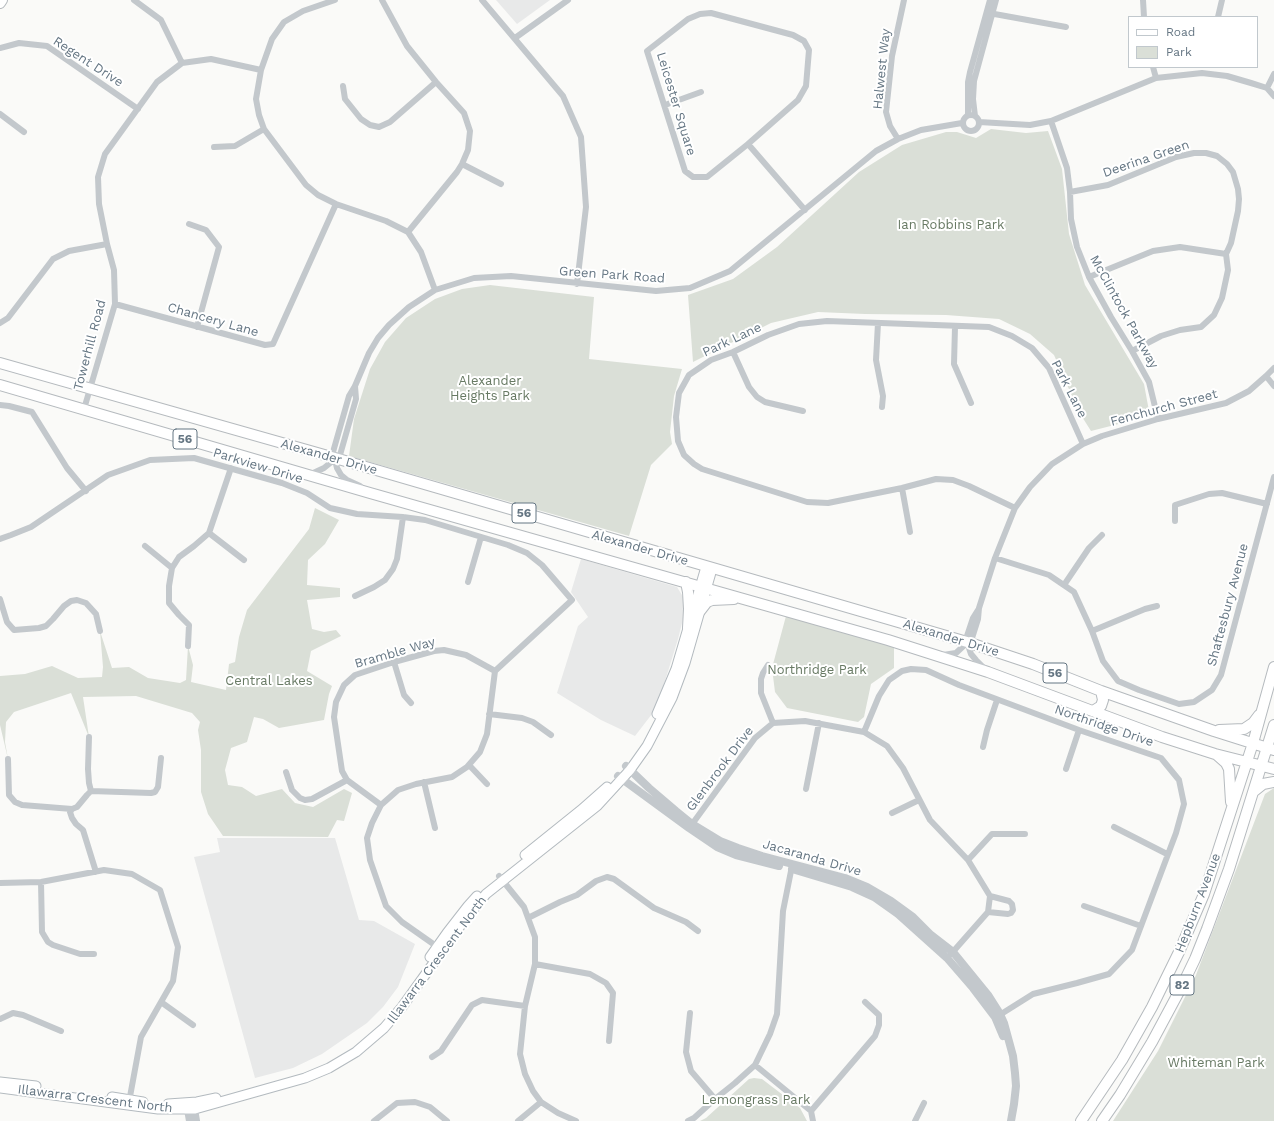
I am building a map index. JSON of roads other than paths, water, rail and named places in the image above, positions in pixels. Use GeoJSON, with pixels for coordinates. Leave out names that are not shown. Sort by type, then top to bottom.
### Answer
{"type":"FeatureCollection","features":[{"type":"Feature","properties":{"kind":"main road","name":"Alexander Drive"},"geometry":{"type":"LineString","coordinates":[[0,363],[335,458],[967,642],[1032,664],[1101,691],[1214,731],[1271,749]]}},
{"type":"Feature","properties":{"kind":"main road","name":"Alexander Drive"},"geometry":{"type":"LineString","coordinates":[[0,385],[309,475],[888,640],[988,672],[1162,737],[1274,770]]}},
{"type":"Feature","properties":{"kind":"main road","name":"Illawarra Crescent North"},"geometry":{"type":"LineString","coordinates":[[0,1082],[12,1082],[81,1093],[158,1109],[191,1106],[250,1093],[305,1078],[329,1068],[356,1052],[384,1028],[402,1007],[439,949],[501,878],[597,806],[647,746],[672,698],[685,663],[700,611],[709,568]]}},
{"type":"Feature","properties":{"kind":"main road"},"geometry":{"type":"LineString","coordinates":[[686,582],[689,609],[688,628]]}},
{"type":"Feature","properties":{"kind":"main road","name":"Illawarra Crescent North"},"geometry":{"type":"LineString","coordinates":[[628,768],[654,722],[676,669],[688,628],[704,587]]}},
{"type":"Feature","properties":{"kind":"main road"},"geometry":{"type":"LineString","coordinates":[[700,611],[707,602],[712,600],[746,599]]}},
{"type":"Feature","properties":{"kind":"main road","name":"Hepburn Avenue"},"geometry":{"type":"LineString","coordinates":[[1081,1121],[1122,1060],[1141,1027],[1166,980],[1204,894],[1247,762],[1274,667]]}},
{"type":"Feature","properties":{"kind":"main road"},"geometry":{"type":"LineString","coordinates":[[1093,711],[1100,706],[1103,700],[1101,691]]}},
{"type":"Feature","properties":{"kind":"main road"},"geometry":{"type":"LineString","coordinates":[[1214,731],[1244,729],[1253,723],[1262,711]]}},
{"type":"Feature","properties":{"kind":"main road","name":"Hepburn Avenue"},"geometry":{"type":"LineString","coordinates":[[1102,1121],[1133,1075],[1152,1042],[1195,959],[1222,892],[1262,766],[1271,749],[1274,725]]}},
{"type":"Feature","properties":{"kind":"main road"},"geometry":{"type":"LineString","coordinates":[[1216,754],[1222,758],[1229,769],[1231,810]]}},
{"type":"Feature","properties":{"kind":"main road"},"geometry":{"type":"LineString","coordinates":[[1253,793],[1263,784],[1274,782]]}},
{"type":"Feature","properties":{"kind":"main road","name":"Illawarra Crescent North"},"geometry":{"type":"LineString","coordinates":[[0,1088],[129,1102]]}},
{"type":"Feature","properties":{"kind":"street"},"geometry":{"type":"LineString","coordinates":[[134,0],[161,20],[182,63]]}},
{"type":"Feature","properties":{"kind":"street"},"geometry":{"type":"LineString","coordinates":[[382,0],[407,46],[436,82],[464,112],[470,131],[468,150],[462,164],[408,232]]}},
{"type":"Feature","properties":{"kind":"street"},"geometry":{"type":"LineString","coordinates":[[482,0],[563,96],[581,136],[586,207],[577,284]]}},
{"type":"Feature","properties":{"kind":"street"},"geometry":{"type":"LineString","coordinates":[[515,38],[568,0]]}},
{"type":"Feature","properties":{"kind":"street","name":"Halwest Way"},"geometry":{"type":"LineString","coordinates":[[898,139],[890,126],[886,112],[892,56],[904,0]]}},
{"type":"Feature","properties":{"kind":"street"},"geometry":{"type":"LineString","coordinates":[[979,122],[975,116],[973,99],[974,81],[990,13],[990,0]]}},
{"type":"Feature","properties":{"kind":"street"},"geometry":{"type":"LineString","coordinates":[[979,122],[976,129],[971,131],[966,130],[962,123],[968,115],[970,72],[990,13],[996,0]]}},
{"type":"Feature","properties":{"kind":"street"},"geometry":{"type":"LineString","coordinates":[[1142,0],[1144,16]]}},
{"type":"Feature","properties":{"kind":"street"},"geometry":{"type":"LineString","coordinates":[[1218,16],[1222,0]]}},
{"type":"Feature","properties":{"kind":"street"},"geometry":{"type":"LineString","coordinates":[[331,1],[303,11],[284,22],[272,39],[261,70],[256,99],[259,115],[264,129],[306,185],[318,195],[336,204],[386,221],[408,232],[421,252],[435,290]]}},
{"type":"Feature","properties":{"kind":"street","name":"Leicester Square"},"geometry":{"type":"LineString","coordinates":[[711,13],[793,35],[804,41],[809,50],[806,86],[798,100],[748,144],[707,177],[693,177],[685,171],[647,51],[688,19],[700,14],[711,13]]}},
{"type":"Feature","properties":{"kind":"street"},"geometry":{"type":"LineString","coordinates":[[990,13],[1066,27]]}},
{"type":"Feature","properties":{"kind":"street","name":"Regent Drive"},"geometry":{"type":"LineString","coordinates":[[0,48],[19,43],[47,46],[138,109]]}},
{"type":"Feature","properties":{"kind":"street","name":"Towerhill Road"},"geometry":{"type":"LineString","coordinates":[[84,409],[115,304],[114,270],[99,204],[98,177],[105,154],[157,82],[182,63],[212,59],[261,70]]}},
{"type":"Feature","properties":{"kind":"street"},"geometry":{"type":"LineString","coordinates":[[1154,68],[1156,78]]}},
{"type":"Feature","properties":{"kind":"street"},"geometry":{"type":"LineString","coordinates":[[1212,75],[1213,68]]}},
{"type":"Feature","properties":{"kind":"street"},"geometry":{"type":"LineString","coordinates":[[979,122],[1030,124],[1051,121],[1156,78],[1202,73],[1228,76],[1267,88],[1274,96]]}},
{"type":"Feature","properties":{"kind":"street"},"geometry":{"type":"LineString","coordinates":[[1267,88],[1274,74]]}},
{"type":"Feature","properties":{"kind":"street"},"geometry":{"type":"LineString","coordinates":[[343,86],[345,99],[361,119],[370,125],[379,127],[390,122],[436,82]]}},
{"type":"Feature","properties":{"kind":"street"},"geometry":{"type":"LineString","coordinates":[[665,105],[701,92]]}},
{"type":"Feature","properties":{"kind":"street"},"geometry":{"type":"LineString","coordinates":[[0,114],[24,132]]}},
{"type":"Feature","properties":{"kind":"street"},"geometry":{"type":"LineString","coordinates":[[968,115],[971,114],[975,116]]}},
{"type":"Feature","properties":{"kind":"street","name":"McClintock Parkway"},"geometry":{"type":"LineString","coordinates":[[1051,121],[1067,168],[1071,219],[1077,247],[1089,277],[1149,382],[1158,420]]}},
{"type":"Feature","properties":{"kind":"street","name":"Green Park Road"},"geometry":{"type":"LineString","coordinates":[[370,492],[341,475],[337,468],[333,452],[349,396],[355,386],[369,353],[388,325],[409,307],[435,290],[474,278],[511,276],[656,292],[690,288],[730,271],[876,151],[898,139],[921,130],[962,123]]}},
{"type":"Feature","properties":{"kind":"street"},"geometry":{"type":"LineString","coordinates":[[214,147],[235,146],[264,129]]}},
{"type":"Feature","properties":{"kind":"street"},"geometry":{"type":"LineString","coordinates":[[748,144],[805,210]]}},
{"type":"Feature","properties":{"kind":"street","name":"Deerina Green"},"geometry":{"type":"LineString","coordinates":[[1070,192],[1108,185],[1182,156],[1194,153],[1206,153],[1217,156],[1227,164],[1233,172],[1239,199],[1231,243],[1226,254]]}},
{"type":"Feature","properties":{"kind":"street"},"geometry":{"type":"LineString","coordinates":[[462,164],[501,184]]}},
{"type":"Feature","properties":{"kind":"street","name":"Chancery Lane"},"geometry":{"type":"LineString","coordinates":[[115,304],[265,346],[273,344],[336,204]]}},
{"type":"Feature","properties":{"kind":"street"},"geometry":{"type":"LineString","coordinates":[[189,224],[206,230],[219,247],[197,327]]}},
{"type":"Feature","properties":{"kind":"street"},"geometry":{"type":"LineString","coordinates":[[0,323],[8,318],[53,259],[69,251],[107,244]]}},
{"type":"Feature","properties":{"kind":"street"},"geometry":{"type":"LineString","coordinates":[[1089,277],[1153,251],[1180,247],[1226,254],[1228,270],[1222,298],[1214,315],[1201,327],[1180,330],[1161,336],[1132,351]]}},
{"type":"Feature","properties":{"kind":"street","name":"Park Lane"},"geometry":{"type":"LineString","coordinates":[[1014,508],[953,480],[936,479],[902,488],[828,503],[807,502],[702,469],[684,455],[678,441],[676,417],[679,393],[689,375],[711,360],[768,335],[799,324],[827,321],[955,327],[989,327],[1012,336],[1032,348],[1049,368],[1083,444]]}},
{"type":"Feature","properties":{"kind":"street"},"geometry":{"type":"LineString","coordinates":[[878,323],[876,360],[884,396],[882,407]]}},
{"type":"Feature","properties":{"kind":"street"},"geometry":{"type":"LineString","coordinates":[[955,327],[954,364],[971,403]]}},
{"type":"Feature","properties":{"kind":"street"},"geometry":{"type":"LineString","coordinates":[[732,352],[749,386],[757,397],[766,402],[802,411]]}},
{"type":"Feature","properties":{"kind":"street","name":"Fenchurch Street"},"geometry":{"type":"LineString","coordinates":[[939,656],[961,650],[972,638],[978,619],[979,608],[995,558],[1014,508],[1030,487],[1052,464],[1083,444],[1102,436],[1226,402],[1249,391],[1274,368]]}},
{"type":"Feature","properties":{"kind":"street"},"geometry":{"type":"LineString","coordinates":[[1266,376],[1274,386]]}},
{"type":"Feature","properties":{"kind":"street"},"geometry":{"type":"LineString","coordinates":[[0,405],[32,412],[68,468],[86,491]]}},
{"type":"Feature","properties":{"kind":"street","name":"Parkview Drive"},"geometry":{"type":"LineString","coordinates":[[0,539],[31,527],[108,475],[150,460],[194,458],[282,483],[307,493],[330,508],[356,514],[425,520],[508,545],[527,553],[542,565],[572,600],[495,671]]}},
{"type":"Feature","properties":{"kind":"street"},"geometry":{"type":"LineString","coordinates":[[309,475],[324,468],[335,458]]}},
{"type":"Feature","properties":{"kind":"street"},"geometry":{"type":"LineString","coordinates":[[188,646],[190,625],[169,603],[169,586],[172,568],[179,556],[209,533],[231,468]]}},
{"type":"Feature","properties":{"kind":"street","name":"Shaftesbury Avenue"},"geometry":{"type":"LineString","coordinates":[[995,558],[1049,575],[1074,592],[1092,631],[1103,661],[1118,681],[1179,704],[1194,702],[1212,690],[1221,675],[1274,477]]}},
{"type":"Feature","properties":{"kind":"street"},"geometry":{"type":"LineString","coordinates":[[902,488],[910,532]]}},
{"type":"Feature","properties":{"kind":"street"},"geometry":{"type":"LineString","coordinates":[[1175,521],[1175,505],[1210,494],[1222,493],[1267,504]]}},
{"type":"Feature","properties":{"kind":"street"},"geometry":{"type":"LineString","coordinates":[[355,596],[374,588],[385,580],[393,569],[397,559],[403,517]]}},
{"type":"Feature","properties":{"kind":"street"},"geometry":{"type":"LineString","coordinates":[[209,533],[244,560]]}},
{"type":"Feature","properties":{"kind":"street"},"geometry":{"type":"LineString","coordinates":[[1064,585],[1089,548],[1102,535]]}},
{"type":"Feature","properties":{"kind":"street"},"geometry":{"type":"LineString","coordinates":[[468,582],[481,537]]}},
{"type":"Feature","properties":{"kind":"street"},"geometry":{"type":"LineString","coordinates":[[145,546],[172,568]]}},
{"type":"Feature","properties":{"kind":"street"},"geometry":{"type":"LineString","coordinates":[[0,600],[7,622],[14,630],[46,626],[64,606],[77,600],[86,603],[96,614],[100,631]]}},
{"type":"Feature","properties":{"kind":"street"},"geometry":{"type":"LineString","coordinates":[[1092,631],[1145,608],[1156,606]]}},
{"type":"Feature","properties":{"kind":"street"},"geometry":{"type":"LineString","coordinates":[[967,642],[976,660],[988,672]]}},
{"type":"Feature","properties":{"kind":"street","name":"Bramble Way"},"geometry":{"type":"LineString","coordinates":[[347,780],[342,771],[334,717],[336,702],[344,685],[355,675],[394,662],[434,651],[444,650],[466,655],[495,671]]}},
{"type":"Feature","properties":{"kind":"street"},"geometry":{"type":"LineString","coordinates":[[394,662],[404,695],[411,703]]}},
{"type":"Feature","properties":{"kind":"street"},"geometry":{"type":"LineString","coordinates":[[768,665],[761,679],[761,693],[773,723]]}},
{"type":"Feature","properties":{"kind":"street","name":"Northridge Drive"},"geometry":{"type":"LineString","coordinates":[[864,732],[879,696],[889,680],[902,671],[910,668],[926,670],[997,700],[1161,758],[1179,780],[1184,804],[1176,832],[1132,950],[1109,974],[1033,994],[998,1016]]}},
{"type":"Feature","properties":{"kind":"street"},"geometry":{"type":"LineString","coordinates":[[439,949],[402,922],[386,906],[370,860],[367,838],[372,823],[381,805],[398,790],[424,782],[452,777],[469,764],[480,752],[487,734],[495,671]]}},
{"type":"Feature","properties":{"kind":"street"},"geometry":{"type":"LineString","coordinates":[[983,747],[997,700]]}},
{"type":"Feature","properties":{"kind":"street"},"geometry":{"type":"LineString","coordinates":[[489,714],[522,718],[533,722],[551,735]]}},
{"type":"Feature","properties":{"kind":"street","name":"Glenbrook Drive"},"geometry":{"type":"LineString","coordinates":[[690,826],[754,738],[773,723],[805,721],[864,732],[887,746],[903,768],[930,820],[968,860],[990,896]]}},
{"type":"Feature","properties":{"kind":"street"},"geometry":{"type":"LineString","coordinates":[[806,788],[819,723]]}},
{"type":"Feature","properties":{"kind":"street"},"geometry":{"type":"LineString","coordinates":[[1066,769],[1079,730]]}},
{"type":"Feature","properties":{"kind":"street"},"geometry":{"type":"LineString","coordinates":[[89,737],[88,769],[91,791]]}},
{"type":"Feature","properties":{"kind":"street"},"geometry":{"type":"LineString","coordinates":[[8,759],[9,795],[15,802],[22,805],[72,809],[77,807],[91,791],[155,792],[158,787],[161,758]]}},
{"type":"Feature","properties":{"kind":"street"},"geometry":{"type":"LineString","coordinates":[[469,764],[487,784]]}},
{"type":"Feature","properties":{"kind":"street","name":"Jacaranda Drive"},"geometry":{"type":"LineString","coordinates":[[628,768],[690,826]]}},
{"type":"Feature","properties":{"kind":"street"},"geometry":{"type":"LineString","coordinates":[[286,772],[292,790],[300,798],[305,800],[312,799],[347,780],[381,805]]}},
{"type":"Feature","properties":{"kind":"street","name":"Jacaranda Drive"},"geometry":{"type":"LineString","coordinates":[[620,778],[690,826],[717,847],[736,855],[857,882],[879,893],[913,917],[931,935],[952,952],[978,982],[998,1016],[1008,1037],[1013,1056],[1015,1073],[1011,1121]]}},
{"type":"Feature","properties":{"kind":"street"},"geometry":{"type":"LineString","coordinates":[[424,782],[435,828]]}},
{"type":"Feature","properties":{"kind":"street"},"geometry":{"type":"LineString","coordinates":[[892,813],[920,800]]}},
{"type":"Feature","properties":{"kind":"street"},"geometry":{"type":"LineString","coordinates":[[72,809],[70,812],[72,818],[83,830],[96,872]]}},
{"type":"Feature","properties":{"kind":"street"},"geometry":{"type":"LineString","coordinates":[[1114,827],[1168,854]]}},
{"type":"Feature","properties":{"kind":"street"},"geometry":{"type":"LineString","coordinates":[[968,860],[992,834],[1025,834]]}},
{"type":"Feature","properties":{"kind":"street"},"geometry":{"type":"LineString","coordinates":[[688,1121],[694,1118],[755,1065],[770,1034],[777,1014],[783,911],[792,867]]}},
{"type":"Feature","properties":{"kind":"street","name":"Jacaranda Drive"},"geometry":{"type":"LineString","coordinates":[[792,867],[852,887],[874,897],[898,914],[947,958],[984,1002],[998,1016],[1007,1051],[1010,1071],[1011,1093],[1005,1121]]}},
{"type":"Feature","properties":{"kind":"street"},"geometry":{"type":"LineString","coordinates":[[0,883],[40,882],[104,870],[132,874],[160,890],[178,947],[173,981],[141,1037],[129,1102]]}},
{"type":"Feature","properties":{"kind":"street"},"geometry":{"type":"LineString","coordinates":[[528,918],[578,895],[596,881],[607,877],[614,879],[654,908],[686,922],[698,931]]}},
{"type":"Feature","properties":{"kind":"street"},"geometry":{"type":"LineString","coordinates":[[501,878],[524,907],[535,938],[535,964],[525,1006],[520,1054],[525,1074],[533,1091],[541,1102],[558,1113],[576,1121]]}},
{"type":"Feature","properties":{"kind":"street"},"geometry":{"type":"LineString","coordinates":[[40,882],[41,923],[42,932],[45,938],[53,946],[80,954],[94,954]]}},
{"type":"Feature","properties":{"kind":"street"},"geometry":{"type":"LineString","coordinates":[[947,958],[988,912],[990,896],[1012,904],[1013,910],[1011,914],[988,912]]}},
{"type":"Feature","properties":{"kind":"street"},"geometry":{"type":"LineString","coordinates":[[1084,906],[1141,926]]}},
{"type":"Feature","properties":{"kind":"street"},"geometry":{"type":"LineString","coordinates":[[535,964],[590,974],[606,983],[613,993],[609,1041]]}},
{"type":"Feature","properties":{"kind":"street"},"geometry":{"type":"LineString","coordinates":[[432,1057],[441,1051],[472,1005],[482,1000],[525,1006]]}},
{"type":"Feature","properties":{"kind":"street"},"geometry":{"type":"LineString","coordinates":[[161,1002],[193,1025]]}},
{"type":"Feature","properties":{"kind":"street"},"geometry":{"type":"LineString","coordinates":[[811,1111],[875,1036],[879,1025],[879,1015],[865,1002]]}},
{"type":"Feature","properties":{"kind":"street"},"geometry":{"type":"LineString","coordinates":[[0,1019],[12,1013],[18,1014],[61,1031]]}},
{"type":"Feature","properties":{"kind":"street"},"geometry":{"type":"LineString","coordinates":[[690,1013],[686,1052],[691,1071],[715,1099]]}},
{"type":"Feature","properties":{"kind":"street"},"geometry":{"type":"LineString","coordinates":[[755,1065],[811,1111],[813,1121]]}},
{"type":"Feature","properties":{"kind":"street"},"geometry":{"type":"LineString","coordinates":[[374,1121],[397,1103],[415,1102],[430,1107],[447,1121]]}},
{"type":"Feature","properties":{"kind":"street"},"geometry":{"type":"LineString","coordinates":[[518,1121],[541,1102]]}},
{"type":"Feature","properties":{"kind":"street"},"geometry":{"type":"LineString","coordinates":[[915,1121],[924,1103]]}},
{"type":"Feature","properties":{"kind":"street"},"geometry":{"type":"LineString","coordinates":[[190,1121],[191,1106]]}},
{"type":"Feature","properties":{"kind":"street"},"geometry":{"type":"LineString","coordinates":[[191,1106],[196,1121]]}},
{"type":"Feature","properties":{"kind":"park label","name":"Ian Robbins Park"},"geometry":{"type":"Point","coordinates":[951,225]}},
{"type":"Feature","properties":{"kind":"park label","name":"Alexander Heights Park"},"geometry":{"type":"Point","coordinates":[490,388]}},
{"type":"Feature","properties":{"kind":"park label","name":"Northridge Park"},"geometry":{"type":"Point","coordinates":[817,670]}},
{"type":"Feature","properties":{"kind":"park label","name":"Central Lakes"},"geometry":{"type":"Point","coordinates":[269,681]}},
{"type":"Feature","properties":{"kind":"park label","name":"Whiteman Park"},"geometry":{"type":"Point","coordinates":[1216,1063]}},
{"type":"Feature","properties":{"kind":"park label","name":"Lemongrass Park"},"geometry":{"type":"Point","coordinates":[756,1100]}}]}
